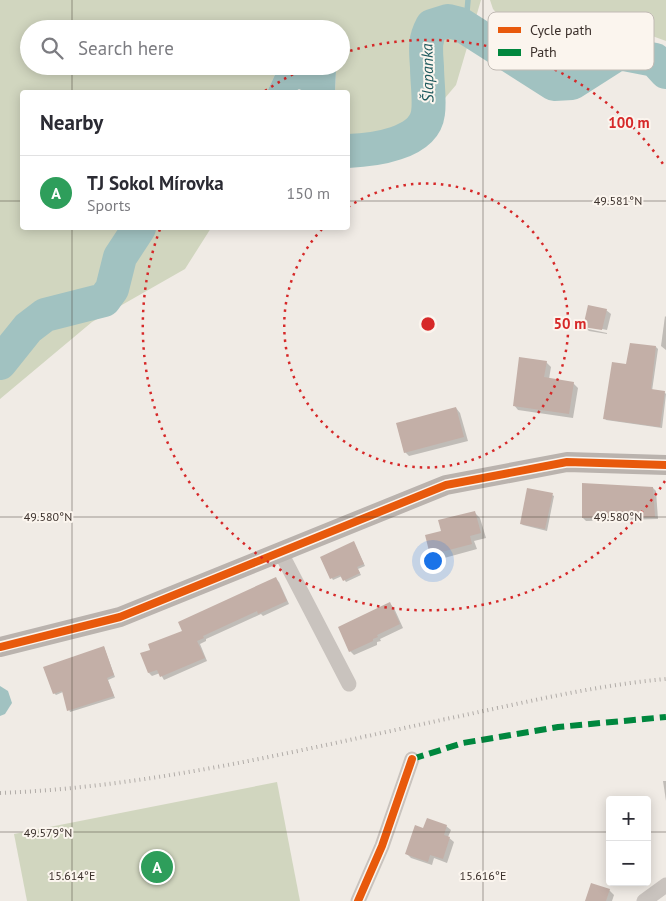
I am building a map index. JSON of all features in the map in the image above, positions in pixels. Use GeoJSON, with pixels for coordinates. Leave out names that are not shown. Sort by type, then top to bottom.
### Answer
{"type":"FeatureCollection","features":[{"type":"Feature","properties":{"kind":"street"},"geometry":{"type":"LineString","coordinates":[[0,647],[120,617],[446,485],[567,462],[666,466]]}},
{"type":"Feature","properties":{"kind":"street"},"geometry":{"type":"LineString","coordinates":[[280,551],[349,684]]}},
{"type":"Feature","properties":{"kind":"street"},"geometry":{"type":"LineString","coordinates":[[358,901],[382,846],[412,759]]}},
{"type":"Feature","properties":{"kind":"street"},"geometry":{"type":"LineString","coordinates":[[644,901],[666,885]]}},
{"type":"Feature","properties":{"kind":"green space"},"geometry":{"type":"Polygon","coordinates":[[[0,0],[481,0],[456,85],[429,117],[391,145],[350,164],[350,90],[335,90],[336,75],[350,75],[350,20],[20,20],[20,75],[275,75],[268,90],[20,90],[20,230],[210,230],[185,269],[92,322],[0,399],[0,0]]]}},
{"type":"Feature","properties":{"kind":"green space"},"geometry":{"type":"Polygon","coordinates":[[[490,0],[666,0],[666,41],[654,37],[654,12],[496,12],[490,0]]]}},
{"type":"Feature","properties":{"kind":"green space"},"geometry":{"type":"Polygon","coordinates":[[[277,782],[300,901],[27,901],[14,834],[277,782]]]}},
{"type":"Feature","properties":{"kind":"water"},"geometry":{"type":"Polygon","coordinates":[[[275,75],[336,75],[335,90],[268,90],[275,75]]]}},
{"type":"Feature","properties":{"kind":"water"},"geometry":{"type":"Polygon","coordinates":[[[0,686],[8,691],[12,703],[5,714],[0,716],[0,686]]]}},
{"type":"Feature","properties":{"kind":"building"},"geometry":{"type":"Polygon","coordinates":[[[588,305],[607,309],[602,330],[583,327],[588,305]]]}},
{"type":"Feature","properties":{"kind":"building"},"geometry":{"type":"Polygon","coordinates":[[[630,343],[656,346],[651,389],[665,391],[660,427],[603,419],[612,362],[626,364],[630,343]]]}},
{"type":"Feature","properties":{"kind":"building"},"geometry":{"type":"Polygon","coordinates":[[[519,357],[547,361],[544,377],[574,382],[569,414],[513,406],[519,357]]]}},
{"type":"Feature","properties":{"kind":"building"},"geometry":{"type":"Polygon","coordinates":[[[456,407],[464,437],[404,453],[396,423],[456,407]]]}},
{"type":"Feature","properties":{"kind":"building"},"geometry":{"type":"Polygon","coordinates":[[[582,483],[653,487],[655,517],[582,518],[582,483]]]}},
{"type":"Feature","properties":{"kind":"building"},"geometry":{"type":"Polygon","coordinates":[[[527,488],[553,493],[545,529],[520,524],[527,488]]]}},
{"type":"Feature","properties":{"kind":"building"},"geometry":{"type":"Polygon","coordinates":[[[475,511],[481,533],[470,536],[472,544],[430,555],[425,535],[441,531],[438,520],[475,511]]]}},
{"type":"Feature","properties":{"kind":"building"},"geometry":{"type":"Polygon","coordinates":[[[354,541],[364,564],[357,567],[360,573],[343,581],[340,575],[330,579],[320,557],[354,541]]]}},
{"type":"Feature","properties":{"kind":"building"},"geometry":{"type":"Polygon","coordinates":[[[276,577],[287,601],[258,614],[257,611],[203,636],[204,638],[197,641],[205,658],[160,677],[157,670],[148,673],[140,653],[150,650],[148,644],[182,631],[178,622],[276,577]]]}},
{"type":"Feature","properties":{"kind":"building"},"geometry":{"type":"Polygon","coordinates":[[[390,602],[400,624],[377,635],[378,637],[373,639],[373,641],[349,652],[338,627],[390,602]]]}},
{"type":"Feature","properties":{"kind":"building"},"geometry":{"type":"Polygon","coordinates":[[[104,646],[114,675],[107,678],[114,696],[67,711],[62,691],[53,694],[43,667],[104,646]]]}},
{"type":"Feature","properties":{"kind":"building"},"geometry":{"type":"Polygon","coordinates":[[[427,818],[447,825],[444,835],[450,837],[443,859],[430,855],[428,862],[405,854],[415,825],[423,828],[427,818]]]}},
{"type":"Feature","properties":{"kind":"building"},"geometry":{"type":"Polygon","coordinates":[[[591,883],[610,889],[606,901],[585,901],[591,883]]]}},
{"type":"Feature","properties":{"kind":"waterway"},"geometry":{"type":"LineString","coordinates":[[460,24],[467,12],[468,0]]}},
{"type":"Feature","properties":{"kind":"waterway","name":"Šlapanka"},"geometry":{"type":"LineString","coordinates":[[350,151],[383,147],[396,143],[417,132],[424,123],[429,108],[426,51],[428,36],[432,26],[448,21],[460,24],[488,42]]}},
{"type":"Feature","properties":{"kind":"waterway","name":"Šlapanka"},"geometry":{"type":"LineString","coordinates":[[654,60],[666,72]]}},
{"type":"Feature","properties":{"kind":"waterway","name":"Šlapanka"},"geometry":{"type":"LineString","coordinates":[[532,70],[554,84],[572,83],[592,70]]}},
{"type":"Feature","properties":{"kind":"waterway","name":"Šlapanka"},"geometry":{"type":"LineString","coordinates":[[0,363],[28,328],[45,315],[104,300],[112,289],[120,257],[138,230]]}},
{"type":"Feature","properties":{"kind":"railway"},"geometry":{"type":"LineString","coordinates":[[0,793],[117,783],[176,774],[234,764],[565,694],[615,685],[666,679]]}},
{"type":"Feature","properties":{"kind":"marked path"},"geometry":{"type":"LineString","coordinates":[[412,759],[463,743],[558,727],[666,717]]}},
{"type":"Feature","properties":{"kind":"cycle path"},"geometry":{"type":"LineString","coordinates":[[0,647],[120,617],[446,485],[567,462],[666,465]]}},
{"type":"Feature","properties":{"kind":"cycle path"},"geometry":{"type":"LineString","coordinates":[[358,901],[382,846],[412,759]]}},
{"type":"Feature","properties":{"kind":"place","name":"TJ Sokol Mírovka"},"geometry":{"type":"Point","coordinates":[157,867]}}]}
